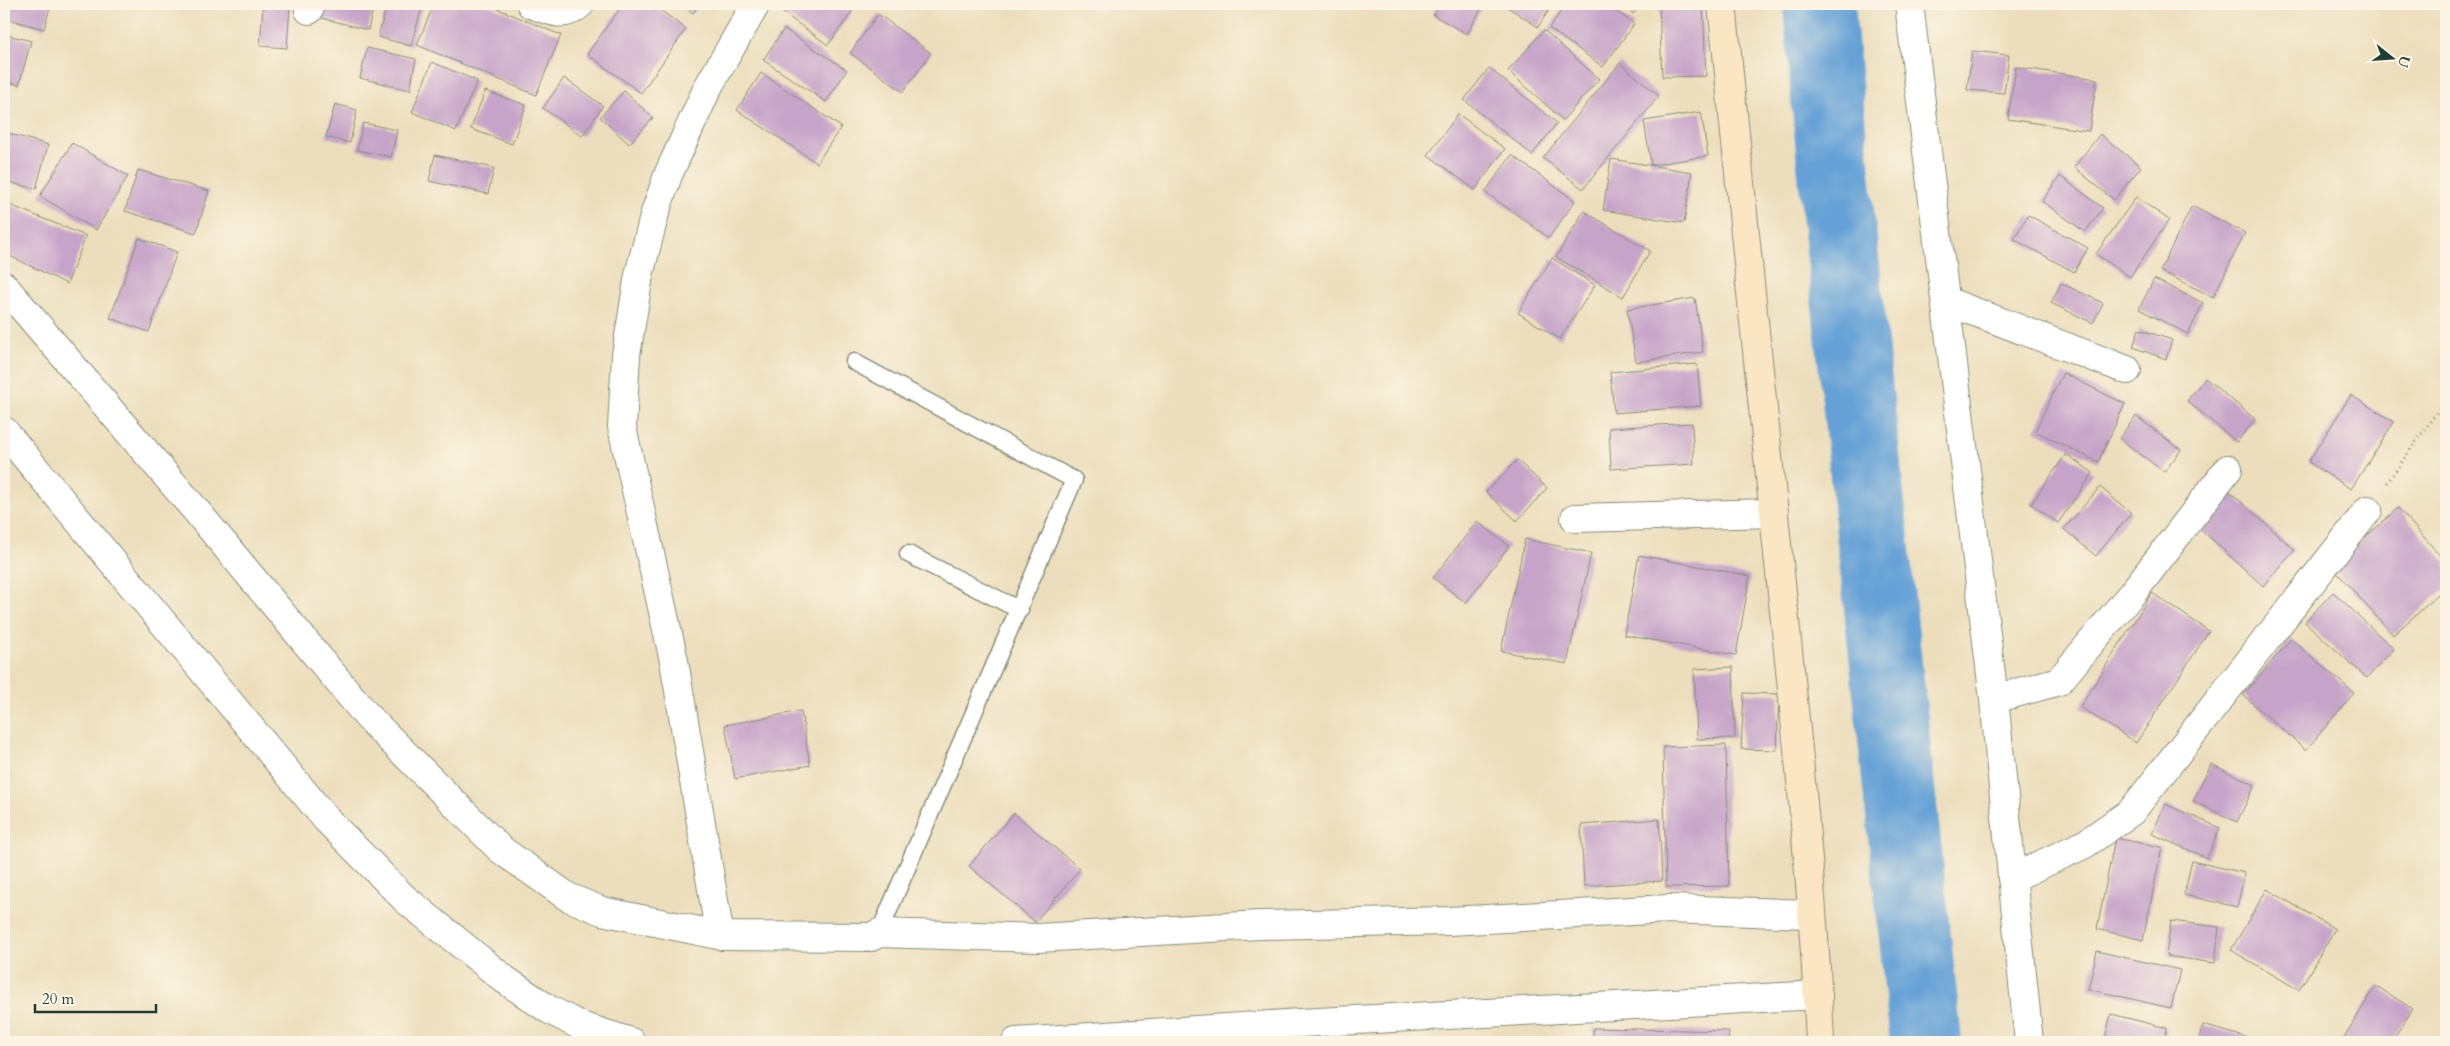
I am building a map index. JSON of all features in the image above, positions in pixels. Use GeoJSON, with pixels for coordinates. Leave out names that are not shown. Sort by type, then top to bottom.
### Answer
{"type":"FeatureCollection","features":[{"type":"Feature","properties":{"kind":"street"},"geometry":{"type":"LineString","coordinates":[[531,4],[560,14],[573,11],[580,4]]}},
{"type":"Feature","properties":{"kind":"street"},"geometry":{"type":"LineString","coordinates":[[723,936],[717,917],[674,660],[622,427],[626,355],[639,275],[655,213],[668,175],[708,87],[756,4]]}},
{"type":"Feature","properties":{"kind":"street"},"geometry":{"type":"LineString","coordinates":[[1722,4],[1797,730],[1818,983],[1820,1042]]}},
{"type":"Feature","properties":{"kind":"street"},"geometry":{"type":"LineString","coordinates":[[1909,4],[1994,699],[2029,1042]]}},
{"type":"Feature","properties":{"kind":"street"},"geometry":{"type":"LineString","coordinates":[[4,286],[193,507],[368,717],[500,849],[568,897],[602,911],[723,936],[871,937],[879,933],[1038,938],[1260,925],[1449,921],[1668,909],[1812,922]]}},
{"type":"Feature","properties":{"kind":"street"},"geometry":{"type":"LineString","coordinates":[[1946,300],[2127,370]]}},
{"type":"Feature","properties":{"kind":"street"},"geometry":{"type":"LineString","coordinates":[[4,432],[326,820],[405,899],[504,979],[548,1009],[582,1026],[631,1042]]}},
{"type":"Feature","properties":{"kind":"street"},"geometry":{"type":"LineString","coordinates":[[1994,699],[2059,680],[2134,591],[2228,469]]}},
{"type":"Feature","properties":{"kind":"street"},"geometry":{"type":"LineString","coordinates":[[2012,878],[2085,844],[2131,812],[2368,510]]}},
{"type":"Feature","properties":{"kind":"street"},"geometry":{"type":"LineString","coordinates":[[1575,518],[1774,513]]}},
{"type":"Feature","properties":{"kind":"street"},"geometry":{"type":"LineString","coordinates":[[1016,1042],[1149,1038],[1818,983]]}},
{"type":"Feature","properties":{"kind":"lane"},"geometry":{"type":"LineString","coordinates":[[854,362],[1074,480],[1020,610],[879,933]]}},
{"type":"Feature","properties":{"kind":"lane"},"geometry":{"type":"LineString","coordinates":[[908,554],[1020,610]]}},
{"type":"Feature","properties":{"kind":"path"},"geometry":{"type":"LineString","coordinates":[[2368,510],[2446,399]]}},
{"type":"Feature","properties":{"kind":"building"},"geometry":{"type":"Polygon","coordinates":[[[4,4],[51,4],[44,29],[4,18],[4,4]]]}},
{"type":"Feature","properties":{"kind":"building"},"geometry":{"type":"Polygon","coordinates":[[[321,4],[374,4],[368,30],[318,17],[321,4]]]}},
{"type":"Feature","properties":{"kind":"building"},"geometry":{"type":"Polygon","coordinates":[[[387,4],[423,4],[411,46],[378,37],[387,4]]]}},
{"type":"Feature","properties":{"kind":"building"},"geometry":{"type":"Polygon","coordinates":[[[434,4],[486,4],[561,35],[536,95],[417,45],[434,4]]]}},
{"type":"Feature","properties":{"kind":"building"},"geometry":{"type":"Polygon","coordinates":[[[623,4],[652,4],[686,29],[641,93],[587,54],[623,4]]]}},
{"type":"Feature","properties":{"kind":"building"},"geometry":{"type":"Polygon","coordinates":[[[680,4],[700,4],[693,13],[680,4]]]}},
{"type":"Feature","properties":{"kind":"building"},"geometry":{"type":"Polygon","coordinates":[[[782,4],[842,4],[852,12],[828,45],[778,9],[782,4]]]}},
{"type":"Feature","properties":{"kind":"building"},"geometry":{"type":"Polygon","coordinates":[[[1440,4],[1479,4],[1483,6],[1467,34],[1433,15],[1440,4]]]}},
{"type":"Feature","properties":{"kind":"building"},"geometry":{"type":"Polygon","coordinates":[[[1503,4],[1553,4],[1538,27],[1503,4]]]}},
{"type":"Feature","properties":{"kind":"building"},"geometry":{"type":"Polygon","coordinates":[[[1566,4],[1606,4],[1634,24],[1603,67],[1549,28],[1566,4]]]}},
{"type":"Feature","properties":{"kind":"building"},"geometry":{"type":"Polygon","coordinates":[[[1622,4],[1641,4],[1633,14],[1622,4]]]}},
{"type":"Feature","properties":{"kind":"building"},"geometry":{"type":"Polygon","coordinates":[[[1659,4],[1703,4],[1706,76],[1662,77],[1659,4]]]}},
{"type":"Feature","properties":{"kind":"building"},"geometry":{"type":"Polygon","coordinates":[[[263,5],[290,7],[287,48],[260,46],[263,5]]]}},
{"type":"Feature","properties":{"kind":"building"},"geometry":{"type":"Polygon","coordinates":[[[878,14],[931,53],[903,92],[850,53],[878,14]]]}},
{"type":"Feature","properties":{"kind":"building"},"geometry":{"type":"Polygon","coordinates":[[[784,29],[847,70],[826,102],[763,60],[784,29]]]}},
{"type":"Feature","properties":{"kind":"building"},"geometry":{"type":"Polygon","coordinates":[[[1544,30],[1599,79],[1563,120],[1508,71],[1544,30]]]}},
{"type":"Feature","properties":{"kind":"building"},"geometry":{"type":"Polygon","coordinates":[[[4,34],[31,41],[19,85],[4,81],[4,34]]]}},
{"type":"Feature","properties":{"kind":"building"},"geometry":{"type":"Polygon","coordinates":[[[367,48],[416,59],[410,90],[360,78],[367,48]]]}},
{"type":"Feature","properties":{"kind":"building"},"geometry":{"type":"Polygon","coordinates":[[[1972,51],[2009,55],[2004,93],[1967,90],[1972,51]]]}},
{"type":"Feature","properties":{"kind":"building"},"geometry":{"type":"Polygon","coordinates":[[[432,62],[477,81],[456,131],[412,112],[432,62]]]}},
{"type":"Feature","properties":{"kind":"building"},"geometry":{"type":"Polygon","coordinates":[[[1620,63],[1659,96],[1583,189],[1543,158],[1620,63]]]}},
{"type":"Feature","properties":{"kind":"building"},"geometry":{"type":"Polygon","coordinates":[[[2016,67],[2097,79],[2089,131],[2008,119],[2016,67]]]}},
{"type":"Feature","properties":{"kind":"building"},"geometry":{"type":"Polygon","coordinates":[[[1489,68],[1557,123],[1532,155],[1464,100],[1489,68]]]}},
{"type":"Feature","properties":{"kind":"building"},"geometry":{"type":"Polygon","coordinates":[[[761,73],[841,127],[817,163],[737,110],[761,73]]]}},
{"type":"Feature","properties":{"kind":"building"},"geometry":{"type":"Polygon","coordinates":[[[564,78],[603,106],[582,136],[543,108],[564,78]]]}},
{"type":"Feature","properties":{"kind":"building"},"geometry":{"type":"Polygon","coordinates":[[[485,91],[526,105],[512,144],[471,129],[485,91]]]}},
{"type":"Feature","properties":{"kind":"building"},"geometry":{"type":"Polygon","coordinates":[[[624,91],[653,118],[629,144],[600,117],[624,91]]]}},
{"type":"Feature","properties":{"kind":"building"},"geometry":{"type":"Polygon","coordinates":[[[335,104],[357,110],[350,143],[326,137],[335,104]]]}},
{"type":"Feature","properties":{"kind":"building"},"geometry":{"type":"Polygon","coordinates":[[[1701,112],[1708,156],[1651,165],[1644,121],[1701,112]]]}},
{"type":"Feature","properties":{"kind":"building"},"geometry":{"type":"Polygon","coordinates":[[[1458,114],[1505,149],[1475,190],[1428,155],[1458,114]]]}},
{"type":"Feature","properties":{"kind":"building"},"geometry":{"type":"Polygon","coordinates":[[[363,123],[397,130],[391,157],[357,150],[363,123]]]}},
{"type":"Feature","properties":{"kind":"building"},"geometry":{"type":"Polygon","coordinates":[[[4,132],[48,145],[36,189],[4,181],[4,132]]]}},
{"type":"Feature","properties":{"kind":"building"},"geometry":{"type":"Polygon","coordinates":[[[2100,134],[2141,167],[2114,200],[2074,167],[2100,134]]]}},
{"type":"Feature","properties":{"kind":"building"},"geometry":{"type":"Polygon","coordinates":[[[72,143],[128,176],[96,230],[40,196],[72,143]]]}},
{"type":"Feature","properties":{"kind":"building"},"geometry":{"type":"Polygon","coordinates":[[[435,155],[494,168],[488,194],[429,181],[435,155]]]}},
{"type":"Feature","properties":{"kind":"building"},"geometry":{"type":"Polygon","coordinates":[[[1512,155],[1575,201],[1549,238],[1485,192],[1512,155]]]}},
{"type":"Feature","properties":{"kind":"building"},"geometry":{"type":"Polygon","coordinates":[[[1611,159],[1692,172],[1684,223],[1603,210],[1611,159]]]}},
{"type":"Feature","properties":{"kind":"building"},"geometry":{"type":"Polygon","coordinates":[[[138,170],[209,191],[196,233],[125,211],[138,170]]]}},
{"type":"Feature","properties":{"kind":"building"},"geometry":{"type":"Polygon","coordinates":[[[2060,176],[2103,208],[2085,232],[2042,201],[2060,176]]]}},
{"type":"Feature","properties":{"kind":"building"},"geometry":{"type":"Polygon","coordinates":[[[2136,197],[2169,220],[2130,277],[2096,254],[2136,197]]]}},
{"type":"Feature","properties":{"kind":"building"},"geometry":{"type":"Polygon","coordinates":[[[5,203],[86,236],[67,284],[4,253],[5,203]]]}},
{"type":"Feature","properties":{"kind":"building"},"geometry":{"type":"Polygon","coordinates":[[[2192,206],[2245,233],[2213,297],[2160,271],[2192,206]]]}},
{"type":"Feature","properties":{"kind":"building"},"geometry":{"type":"Polygon","coordinates":[[[1584,211],[1650,251],[1623,297],[1556,257],[1584,211]]]}},
{"type":"Feature","properties":{"kind":"building"},"geometry":{"type":"Polygon","coordinates":[[[2028,215],[2088,248],[2074,272],[2014,239],[2028,215]]]}},
{"type":"Feature","properties":{"kind":"building"},"geometry":{"type":"Polygon","coordinates":[[[139,238],[177,252],[149,332],[110,318],[139,238]]]}},
{"type":"Feature","properties":{"kind":"building"},"geometry":{"type":"Polygon","coordinates":[[[1552,258],[1595,285],[1560,339],[1518,313],[1552,258]]]}},
{"type":"Feature","properties":{"kind":"building"},"geometry":{"type":"Polygon","coordinates":[[[2154,279],[2203,303],[2188,334],[2139,309],[2154,279]]]}},
{"type":"Feature","properties":{"kind":"building"},"geometry":{"type":"Polygon","coordinates":[[[2061,283],[2103,303],[2093,323],[2051,303],[2061,283]]]}},
{"type":"Feature","properties":{"kind":"building"},"geometry":{"type":"Polygon","coordinates":[[[1695,298],[1703,352],[1636,362],[1627,309],[1695,298]]]}},
{"type":"Feature","properties":{"kind":"building"},"geometry":{"type":"Polygon","coordinates":[[[2139,329],[2172,340],[2166,359],[2133,347],[2139,329]]]}},
{"type":"Feature","properties":{"kind":"building"},"geometry":{"type":"Polygon","coordinates":[[[1697,364],[1701,406],[1614,413],[1610,372],[1697,364]]]}},
{"type":"Feature","properties":{"kind":"building"},"geometry":{"type":"Polygon","coordinates":[[[2063,373],[2125,404],[2098,462],[2035,431],[2063,373]]]}},
{"type":"Feature","properties":{"kind":"building"},"geometry":{"type":"Polygon","coordinates":[[[2205,378],[2255,419],[2237,442],[2187,401],[2205,378]]]}},
{"type":"Feature","properties":{"kind":"building"},"geometry":{"type":"Polygon","coordinates":[[[2351,395],[2394,422],[2351,489],[2308,462],[2351,395]]]}},
{"type":"Feature","properties":{"kind":"building"},"geometry":{"type":"Polygon","coordinates":[[[2136,416],[2181,450],[2164,472],[2119,438],[2136,416]]]}},
{"type":"Feature","properties":{"kind":"building"},"geometry":{"type":"Polygon","coordinates":[[[1692,423],[1694,464],[1611,469],[1609,428],[1692,423]]]}},
{"type":"Feature","properties":{"kind":"building"},"geometry":{"type":"Polygon","coordinates":[[[2066,454],[2093,473],[2058,523],[2031,504],[2066,454]]]}},
{"type":"Feature","properties":{"kind":"building"},"geometry":{"type":"Polygon","coordinates":[[[1517,460],[1547,488],[1517,521],[1486,492],[1517,460]]]}},
{"type":"Feature","properties":{"kind":"building"},"geometry":{"type":"Polygon","coordinates":[[[2100,487],[2131,513],[2096,556],[2064,529],[2100,487]]]}},
{"type":"Feature","properties":{"kind":"building"},"geometry":{"type":"Polygon","coordinates":[[[2227,489],[2295,550],[2263,586],[2195,524],[2227,489]]]}},
{"type":"Feature","properties":{"kind":"building"},"geometry":{"type":"Polygon","coordinates":[[[2398,508],[2446,562],[2446,588],[2393,635],[2332,567],[2398,508]]]}},
{"type":"Feature","properties":{"kind":"building"},"geometry":{"type":"Polygon","coordinates":[[[1477,521],[1509,546],[1466,603],[1433,578],[1477,521]]]}},
{"type":"Feature","properties":{"kind":"building"},"geometry":{"type":"Polygon","coordinates":[[[1525,539],[1591,553],[1567,664],[1501,651],[1525,539]]]}},
{"type":"Feature","properties":{"kind":"building"},"geometry":{"type":"Polygon","coordinates":[[[1639,555],[1750,576],[1736,655],[1624,635],[1639,555]]]}},
{"type":"Feature","properties":{"kind":"building"},"geometry":{"type":"Polygon","coordinates":[[[2333,592],[2394,649],[2367,678],[2305,622],[2333,592]]]}},
{"type":"Feature","properties":{"kind":"building"},"geometry":{"type":"Polygon","coordinates":[[[2152,593],[2209,631],[2136,743],[2080,707],[2152,593]]]}},
{"type":"Feature","properties":{"kind":"building"},"geometry":{"type":"Polygon","coordinates":[[[2291,639],[2354,693],[2306,750],[2243,695],[2291,639]]]}},
{"type":"Feature","properties":{"kind":"building"},"geometry":{"type":"Polygon","coordinates":[[[1733,667],[1735,738],[1697,739],[1694,669],[1733,667]]]}},
{"type":"Feature","properties":{"kind":"building"},"geometry":{"type":"Polygon","coordinates":[[[1744,693],[1779,694],[1777,750],[1741,749],[1744,693]]]}},
{"type":"Feature","properties":{"kind":"building"},"geometry":{"type":"Polygon","coordinates":[[[801,711],[810,765],[735,779],[725,725],[801,711]]]}},
{"type":"Feature","properties":{"kind":"building"},"geometry":{"type":"Polygon","coordinates":[[[1726,745],[1729,886],[1666,887],[1663,747],[1726,745]]]}},
{"type":"Feature","properties":{"kind":"building"},"geometry":{"type":"Polygon","coordinates":[[[2211,764],[2255,785],[2237,822],[2193,801],[2211,764]]]}},
{"type":"Feature","properties":{"kind":"building"},"geometry":{"type":"Polygon","coordinates":[[[2165,804],[2220,828],[2207,858],[2152,834],[2165,804]]]}},
{"type":"Feature","properties":{"kind":"building"},"geometry":{"type":"Polygon","coordinates":[[[1014,813],[1080,869],[1035,922],[969,866],[1014,813]]]}},
{"type":"Feature","properties":{"kind":"building"},"geometry":{"type":"Polygon","coordinates":[[[1659,819],[1662,881],[1584,886],[1581,825],[1659,819]]]}},
{"type":"Feature","properties":{"kind":"building"},"geometry":{"type":"Polygon","coordinates":[[[2115,838],[2162,847],[2143,940],[2097,929],[2115,838]]]}},
{"type":"Feature","properties":{"kind":"building"},"geometry":{"type":"Polygon","coordinates":[[[2192,861],[2245,873],[2237,907],[2184,895],[2192,861]]]}},
{"type":"Feature","properties":{"kind":"building"},"geometry":{"type":"Polygon","coordinates":[[[2267,889],[2335,929],[2299,990],[2231,950],[2267,889]]]}},
{"type":"Feature","properties":{"kind":"building"},"geometry":{"type":"Polygon","coordinates":[[[2171,921],[2219,927],[2215,963],[2166,956],[2171,921]]]}},
{"type":"Feature","properties":{"kind":"building"},"geometry":{"type":"Polygon","coordinates":[[[2097,951],[2180,970],[2171,1008],[2088,989],[2097,951]]]}},
{"type":"Feature","properties":{"kind":"building"},"geometry":{"type":"Polygon","coordinates":[[[2376,986],[2413,1009],[2391,1042],[2341,1042],[2376,986]]]}},
{"type":"Feature","properties":{"kind":"building"},"geometry":{"type":"Polygon","coordinates":[[[2111,1014],[2167,1028],[2164,1042],[2104,1042],[2111,1014]]]}},
{"type":"Feature","properties":{"kind":"building"},"geometry":{"type":"Polygon","coordinates":[[[2203,1025],[2255,1040],[2255,1042],[2198,1042],[2203,1025]]]}},
{"type":"Feature","properties":{"kind":"building"},"geometry":{"type":"Polygon","coordinates":[[[1593,1028],[1729,1031],[1728,1042],[1593,1042],[1593,1028]]]}},
{"type":"Feature","properties":{"kind":"waterway"},"geometry":{"type":"LineString","coordinates":[[1819,4],[1833,164],[1926,1042]]}}]}
